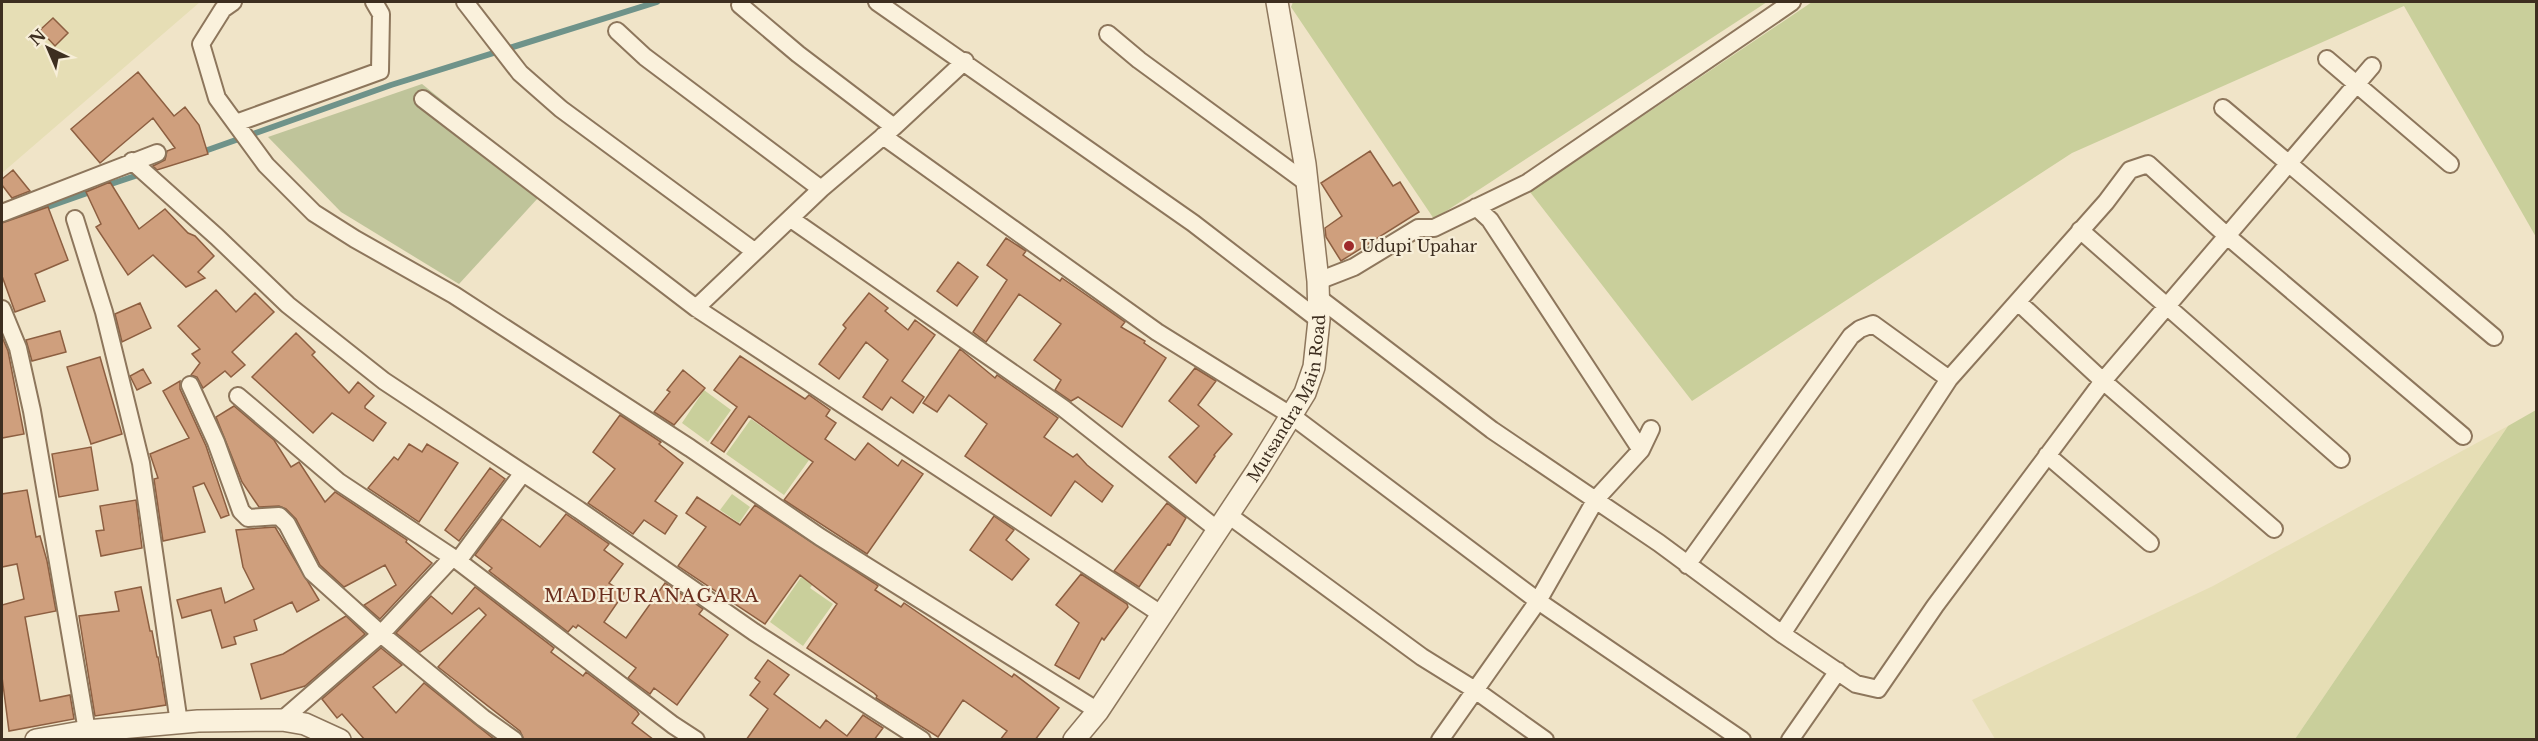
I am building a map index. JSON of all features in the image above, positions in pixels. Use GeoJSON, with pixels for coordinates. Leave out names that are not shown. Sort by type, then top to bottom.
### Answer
{"type":"FeatureCollection","features":[{"type":"Feature","properties":{"kind":"street"},"geometry":{"type":"LineString","coordinates":[[233,2],[223,9],[201,44],[217,98],[266,165],[314,213],[454,295],[690,448],[820,537],[1098,711]]}},
{"type":"Feature","properties":{"kind":"street"},"geometry":{"type":"LineString","coordinates":[[236,123],[381,71],[381,14],[374,2]]}},
{"type":"Feature","properties":{"kind":"street"},"geometry":{"type":"LineString","coordinates":[[465,2],[520,73],[553,102],[754,251]]}},
{"type":"Feature","properties":{"kind":"street"},"geometry":{"type":"LineString","coordinates":[[877,2],[965,61],[1193,223],[1318,320]]}},
{"type":"Feature","properties":{"kind":"street","name":"Mutsandra Main Road"},"geometry":{"type":"LineString","coordinates":[[1074,740],[1098,711],[1292,416],[1305,393],[1314,367],[1318,290],[1307,183],[1277,2]]}},
{"type":"Feature","properties":{"kind":"street"},"geometry":{"type":"LineString","coordinates":[[1792,2],[1527,183],[1434,228],[1418,228],[1318,290],[1492,430],[1596,499],[1782,634],[1856,684],[1878,689],[2103,381],[2372,66]]}},
{"type":"Feature","properties":{"kind":"street"},"geometry":{"type":"LineString","coordinates":[[740,5],[889,131],[1157,332],[1292,416],[1538,601],[1742,740]]}},
{"type":"Feature","properties":{"kind":"street"},"geometry":{"type":"LineString","coordinates":[[617,31],[645,57],[821,189]]}},
{"type":"Feature","properties":{"kind":"street"},"geometry":{"type":"LineString","coordinates":[[1108,34],[1139,60],[1307,183]]}},
{"type":"Feature","properties":{"kind":"street"},"geometry":{"type":"LineString","coordinates":[[2327,59],[2450,164]]}},
{"type":"Feature","properties":{"kind":"street"},"geometry":{"type":"LineString","coordinates":[[696,308],[821,189],[889,131],[965,61]]}},
{"type":"Feature","properties":{"kind":"street"},"geometry":{"type":"LineString","coordinates":[[423,99],[696,308],[1161,614]]}},
{"type":"Feature","properties":{"kind":"street"},"geometry":{"type":"LineString","coordinates":[[2223,108],[2494,337]]}},
{"type":"Feature","properties":{"kind":"street"},"geometry":{"type":"LineString","coordinates":[[2,213],[157,153]]}},
{"type":"Feature","properties":{"kind":"street"},"geometry":{"type":"LineString","coordinates":[[132,161],[217,237],[288,305],[384,381],[754,632],[922,740]]}},
{"type":"Feature","properties":{"kind":"street"},"geometry":{"type":"LineString","coordinates":[[1782,634],[1949,380],[2106,202],[2130,170],[2148,164],[2226,235],[2463,436]]}},
{"type":"Feature","properties":{"kind":"street"},"geometry":{"type":"LineString","coordinates":[[1476,207],[1490,220],[1641,450]]}},
{"type":"Feature","properties":{"kind":"street"},"geometry":{"type":"LineString","coordinates":[[75,219],[104,312],[141,463],[179,723]]}},
{"type":"Feature","properties":{"kind":"street"},"geometry":{"type":"LineString","coordinates":[[791,219],[1223,522],[1422,657],[1475,690],[1545,740]]}},
{"type":"Feature","properties":{"kind":"street"},"geometry":{"type":"LineString","coordinates":[[2080,230],[2341,459]]}},
{"type":"Feature","properties":{"kind":"street"},"geometry":{"type":"LineString","coordinates":[[2018,303],[2103,381],[2274,529]]}},
{"type":"Feature","properties":{"kind":"street"},"geometry":{"type":"LineString","coordinates":[[2,309],[18,348],[32,411],[87,732]]}},
{"type":"Feature","properties":{"kind":"street"},"geometry":{"type":"LineString","coordinates":[[1687,565],[1851,336],[1860,329],[1873,324],[1949,380]]}},
{"type":"Feature","properties":{"kind":"street"},"geometry":{"type":"LineString","coordinates":[[190,385],[216,442],[241,511],[248,518],[279,516],[286,524],[312,572],[381,634],[483,718],[514,740]]}},
{"type":"Feature","properties":{"kind":"street"},"geometry":{"type":"LineString","coordinates":[[238,396],[339,482],[455,559],[673,725],[696,740]]}},
{"type":"Feature","properties":{"kind":"street"},"geometry":{"type":"LineString","coordinates":[[1440,740],[1538,601],[1596,499],[1641,450],[1651,429]]}},
{"type":"Feature","properties":{"kind":"street"},"geometry":{"type":"LineString","coordinates":[[2047,455],[2150,543]]}},
{"type":"Feature","properties":{"kind":"street"},"geometry":{"type":"LineString","coordinates":[[282,720],[381,634],[455,559],[522,474]]}},
{"type":"Feature","properties":{"kind":"street"},"geometry":{"type":"LineString","coordinates":[[1790,740],[1838,671]]}},
{"type":"Feature","properties":{"kind":"street"},"geometry":{"type":"LineString","coordinates":[[36,740],[87,732],[179,723],[282,720],[305,724],[340,740]]}},
{"type":"Feature","properties":{"kind":"shaded area"},"geometry":{"type":"Polygon","coordinates":[[[2,2],[200,2],[2,173],[2,2]]]}},
{"type":"Feature","properties":{"kind":"shaded area"},"geometry":{"type":"Polygon","coordinates":[[[2508,426],[2295,739],[1995,739],[1972,700],[2213,586],[2508,426]]]}},
{"type":"Feature","properties":{"kind":"green space"},"geometry":{"type":"Polygon","coordinates":[[[1293,2],[1767,2],[1434,219],[1291,7],[1293,2]]]}},
{"type":"Feature","properties":{"kind":"green space"},"geometry":{"type":"Polygon","coordinates":[[[1812,2],[2536,2],[2536,237],[2404,6],[2072,153],[1692,401],[1530,192],[1812,2]]]}},
{"type":"Feature","properties":{"kind":"green space"},"geometry":{"type":"Polygon","coordinates":[[[422,84],[549,186],[459,284],[341,212],[268,137],[422,84]]]}},
{"type":"Feature","properties":{"kind":"green space"},"geometry":{"type":"Polygon","coordinates":[[[704,390],[731,410],[708,442],[682,423],[704,390]]]}},
{"type":"Feature","properties":{"kind":"green space"},"geometry":{"type":"Polygon","coordinates":[[[2536,410],[2536,739],[2295,739],[2508,426],[2536,410]]]}},
{"type":"Feature","properties":{"kind":"green space"},"geometry":{"type":"Polygon","coordinates":[[[751,419],[809,460],[784,495],[726,454],[751,419]]]}},
{"type":"Feature","properties":{"kind":"green space"},"geometry":{"type":"Polygon","coordinates":[[[732,494],[750,507],[739,523],[720,510],[732,494]]]}},
{"type":"Feature","properties":{"kind":"green space"},"geometry":{"type":"Polygon","coordinates":[[[820,550],[833,557],[810,588],[833,604],[803,646],[770,622],[820,550]]]}},
{"type":"Feature","properties":{"kind":"building"},"geometry":{"type":"Polygon","coordinates":[[[53,18],[68,33],[55,46],[40,30],[53,18]]]}},
{"type":"Feature","properties":{"kind":"building"},"geometry":{"type":"Polygon","coordinates":[[[138,72],[174,116],[185,107],[199,125],[208,154],[157,170],[153,166],[165,160],[167,151],[175,148],[153,118],[100,163],[71,129],[138,72]]]}},
{"type":"Feature","properties":{"kind":"building"},"geometry":{"type":"Polygon","coordinates":[[[1370,151],[1393,186],[1400,182],[1419,212],[1341,261],[1326,237],[1325,228],[1342,216],[1321,183],[1370,151]]]}},
{"type":"Feature","properties":{"kind":"building"},"geometry":{"type":"Polygon","coordinates":[[[13,170],[30,191],[12,198],[2,185],[2,179],[13,170]]]}},
{"type":"Feature","properties":{"kind":"building"},"geometry":{"type":"Polygon","coordinates":[[[110,182],[139,229],[165,209],[188,233],[195,236],[214,256],[198,272],[205,278],[186,287],[153,255],[128,275],[96,227],[101,224],[86,192],[110,182]]]}},
{"type":"Feature","properties":{"kind":"building"},"geometry":{"type":"Polygon","coordinates":[[[48,207],[68,260],[35,274],[45,301],[15,312],[2,276],[2,223],[48,207]]]}},
{"type":"Feature","properties":{"kind":"building"},"geometry":{"type":"Polygon","coordinates":[[[1006,238],[1026,251],[1023,255],[1060,281],[1062,278],[1125,322],[1121,327],[1145,341],[1144,343],[1166,358],[1122,427],[1078,397],[1071,401],[1055,390],[1061,380],[1034,360],[1061,324],[1019,294],[986,342],[973,332],[1007,280],[987,265],[1006,238]]]}},
{"type":"Feature","properties":{"kind":"building"},"geometry":{"type":"Polygon","coordinates":[[[958,262],[978,277],[957,306],[937,291],[958,262]]]}},
{"type":"Feature","properties":{"kind":"building"},"geometry":{"type":"Polygon","coordinates":[[[216,290],[236,312],[255,293],[274,312],[232,352],[245,365],[231,377],[225,371],[203,388],[197,377],[191,375],[200,363],[192,354],[200,349],[178,326],[216,290]]]}},
{"type":"Feature","properties":{"kind":"building"},"geometry":{"type":"Polygon","coordinates":[[[869,293],[888,308],[885,311],[908,330],[915,320],[935,335],[902,381],[924,397],[913,413],[891,397],[882,410],[863,397],[888,360],[866,342],[839,379],[819,364],[846,328],[843,325],[869,293]]]}},
{"type":"Feature","properties":{"kind":"building"},"geometry":{"type":"Polygon","coordinates":[[[140,303],[151,328],[122,342],[115,314],[140,303]]]}},
{"type":"Feature","properties":{"kind":"building"},"geometry":{"type":"Polygon","coordinates":[[[60,331],[66,352],[32,361],[26,340],[60,331]]]}},
{"type":"Feature","properties":{"kind":"building"},"geometry":{"type":"Polygon","coordinates":[[[296,333],[315,352],[312,355],[349,393],[358,382],[374,396],[365,408],[386,423],[373,441],[332,413],[313,433],[252,377],[296,333]]]}},
{"type":"Feature","properties":{"kind":"building"},"geometry":{"type":"Polygon","coordinates":[[[2,337],[8,351],[24,434],[2,438],[2,337]]]}},
{"type":"Feature","properties":{"kind":"building"},"geometry":{"type":"Polygon","coordinates":[[[960,349],[995,378],[997,375],[1058,418],[1044,437],[1073,457],[1077,454],[1113,486],[1102,502],[1075,481],[1051,516],[965,456],[987,424],[949,395],[937,412],[923,403],[960,349]]]}},
{"type":"Feature","properties":{"kind":"building"},"geometry":{"type":"Polygon","coordinates":[[[740,356],[805,399],[809,395],[830,410],[826,416],[836,423],[825,439],[855,460],[868,443],[898,466],[902,460],[923,474],[867,554],[784,500],[813,462],[749,416],[724,452],[711,443],[737,407],[714,390],[740,356]]]}},
{"type":"Feature","properties":{"kind":"building"},"geometry":{"type":"Polygon","coordinates":[[[100,357],[122,434],[91,444],[67,367],[100,357]]]}},
{"type":"Feature","properties":{"kind":"building"},"geometry":{"type":"Polygon","coordinates":[[[1195,368],[1216,381],[1198,405],[1232,434],[1214,455],[1196,483],[1169,457],[1199,426],[1169,401],[1195,368]]]}},
{"type":"Feature","properties":{"kind":"building"},"geometry":{"type":"Polygon","coordinates":[[[143,369],[151,383],[137,390],[130,376],[143,369]]]}},
{"type":"Feature","properties":{"kind":"building"},"geometry":{"type":"Polygon","coordinates":[[[683,370],[705,388],[674,425],[654,412],[670,392],[667,390],[683,370]]]}},
{"type":"Feature","properties":{"kind":"building"},"geometry":{"type":"Polygon","coordinates":[[[180,381],[180,389],[206,446],[229,515],[221,518],[204,483],[193,487],[205,532],[163,541],[154,479],[158,478],[150,454],[189,438],[163,391],[180,381]]]}},
{"type":"Feature","properties":{"kind":"building"},"geometry":{"type":"Polygon","coordinates":[[[234,406],[274,440],[291,467],[299,462],[325,502],[335,492],[407,540],[406,542],[432,563],[380,619],[364,605],[396,585],[385,565],[344,587],[320,565],[296,519],[286,509],[279,506],[259,507],[242,482],[216,417],[234,406]]]}},
{"type":"Feature","properties":{"kind":"building"},"geometry":{"type":"Polygon","coordinates":[[[620,415],[661,442],[659,444],[683,463],[655,501],[677,516],[665,534],[644,520],[633,534],[588,503],[615,469],[593,452],[620,415]]]}},
{"type":"Feature","properties":{"kind":"building"},"geometry":{"type":"Polygon","coordinates":[[[409,444],[422,452],[427,444],[458,463],[419,522],[368,488],[394,457],[398,460],[409,444]]]}},
{"type":"Feature","properties":{"kind":"building"},"geometry":{"type":"Polygon","coordinates":[[[91,447],[98,490],[59,497],[52,454],[91,447]]]}},
{"type":"Feature","properties":{"kind":"building"},"geometry":{"type":"Polygon","coordinates":[[[490,468],[505,479],[459,541],[445,530],[490,468]]]}},
{"type":"Feature","properties":{"kind":"building"},"geometry":{"type":"Polygon","coordinates":[[[27,490],[36,537],[40,536],[47,561],[56,611],[25,617],[40,701],[70,695],[74,719],[9,731],[2,677],[2,605],[24,599],[17,564],[2,567],[2,494],[27,490]]]}},
{"type":"Feature","properties":{"kind":"building"},"geometry":{"type":"Polygon","coordinates":[[[697,497],[740,525],[755,505],[874,583],[878,586],[875,590],[901,607],[904,603],[1012,677],[1014,674],[1059,708],[1035,740],[1000,740],[1007,731],[963,700],[938,737],[876,698],[874,693],[807,648],[837,604],[800,575],[765,624],[678,566],[706,527],[686,513],[697,497]]]}},
{"type":"Feature","properties":{"kind":"building"},"geometry":{"type":"Polygon","coordinates":[[[136,500],[142,548],[101,556],[96,531],[104,530],[100,506],[136,500]]]}},
{"type":"Feature","properties":{"kind":"building"},"geometry":{"type":"Polygon","coordinates":[[[1167,503],[1186,518],[1170,545],[1168,544],[1139,587],[1114,571],[1167,503]]]}},
{"type":"Feature","properties":{"kind":"building"},"geometry":{"type":"Polygon","coordinates":[[[566,514],[609,544],[604,550],[623,564],[609,583],[624,593],[604,622],[626,638],[665,583],[703,609],[699,614],[728,635],[677,705],[654,688],[650,694],[628,678],[636,668],[578,625],[576,628],[573,626],[568,632],[489,571],[492,568],[475,555],[502,519],[540,547],[566,514]]]}},
{"type":"Feature","properties":{"kind":"building"},"geometry":{"type":"Polygon","coordinates":[[[994,516],[1014,530],[1006,540],[1029,559],[1012,580],[970,550],[994,516]]]}},
{"type":"Feature","properties":{"kind":"building"},"geometry":{"type":"Polygon","coordinates":[[[275,527],[319,600],[297,612],[292,602],[254,620],[257,630],[234,637],[236,644],[222,648],[211,610],[182,618],[177,600],[221,588],[225,603],[254,589],[243,567],[236,530],[275,527]]]}},
{"type":"Feature","properties":{"kind":"building"},"geometry":{"type":"Polygon","coordinates":[[[1081,574],[1127,604],[1128,607],[1104,640],[1102,638],[1079,679],[1055,665],[1079,623],[1056,605],[1081,574]]]}},
{"type":"Feature","properties":{"kind":"building"},"geometry":{"type":"Polygon","coordinates":[[[141,587],[158,657],[166,705],[95,716],[79,616],[119,611],[115,592],[141,587]]]}},
{"type":"Feature","properties":{"kind":"building"},"geometry":{"type":"Polygon","coordinates":[[[475,587],[554,648],[551,652],[583,676],[586,672],[637,711],[639,714],[632,723],[654,740],[524,740],[520,731],[438,667],[486,615],[479,608],[420,652],[396,633],[431,596],[452,614],[475,587]]]}},
{"type":"Feature","properties":{"kind":"building"},"geometry":{"type":"Polygon","coordinates":[[[346,616],[365,634],[305,686],[261,699],[251,664],[283,654],[346,616]]]}},
{"type":"Feature","properties":{"kind":"building"},"geometry":{"type":"Polygon","coordinates":[[[381,648],[402,665],[373,687],[396,713],[424,683],[495,740],[365,740],[342,714],[337,718],[322,699],[381,648]]]}},
{"type":"Feature","properties":{"kind":"building"},"geometry":{"type":"Polygon","coordinates":[[[768,660],[789,675],[774,694],[820,728],[826,720],[847,736],[863,715],[883,728],[874,740],[746,740],[768,709],[750,695],[760,682],[755,678],[768,660]]]}},
{"type":"Feature","properties":{"kind":"waterway"},"geometry":{"type":"LineString","coordinates":[[202,152],[391,85],[657,2]]}},
{"type":"Feature","properties":{"kind":"waterway"},"geometry":{"type":"LineString","coordinates":[[105,186],[141,174]]}},
{"type":"Feature","properties":{"kind":"waterway"},"geometry":{"type":"LineString","coordinates":[[2,223],[93,191]]}},
{"type":"Feature","properties":{"kind":"place","name":"Udupi Upahar"},"geometry":{"type":"Point","coordinates":[1349,246]}},
{"type":"Feature","properties":{"kind":"district","name":"MADHURANAGARA"},"geometry":{"type":"Point","coordinates":[652,596]}}]}
